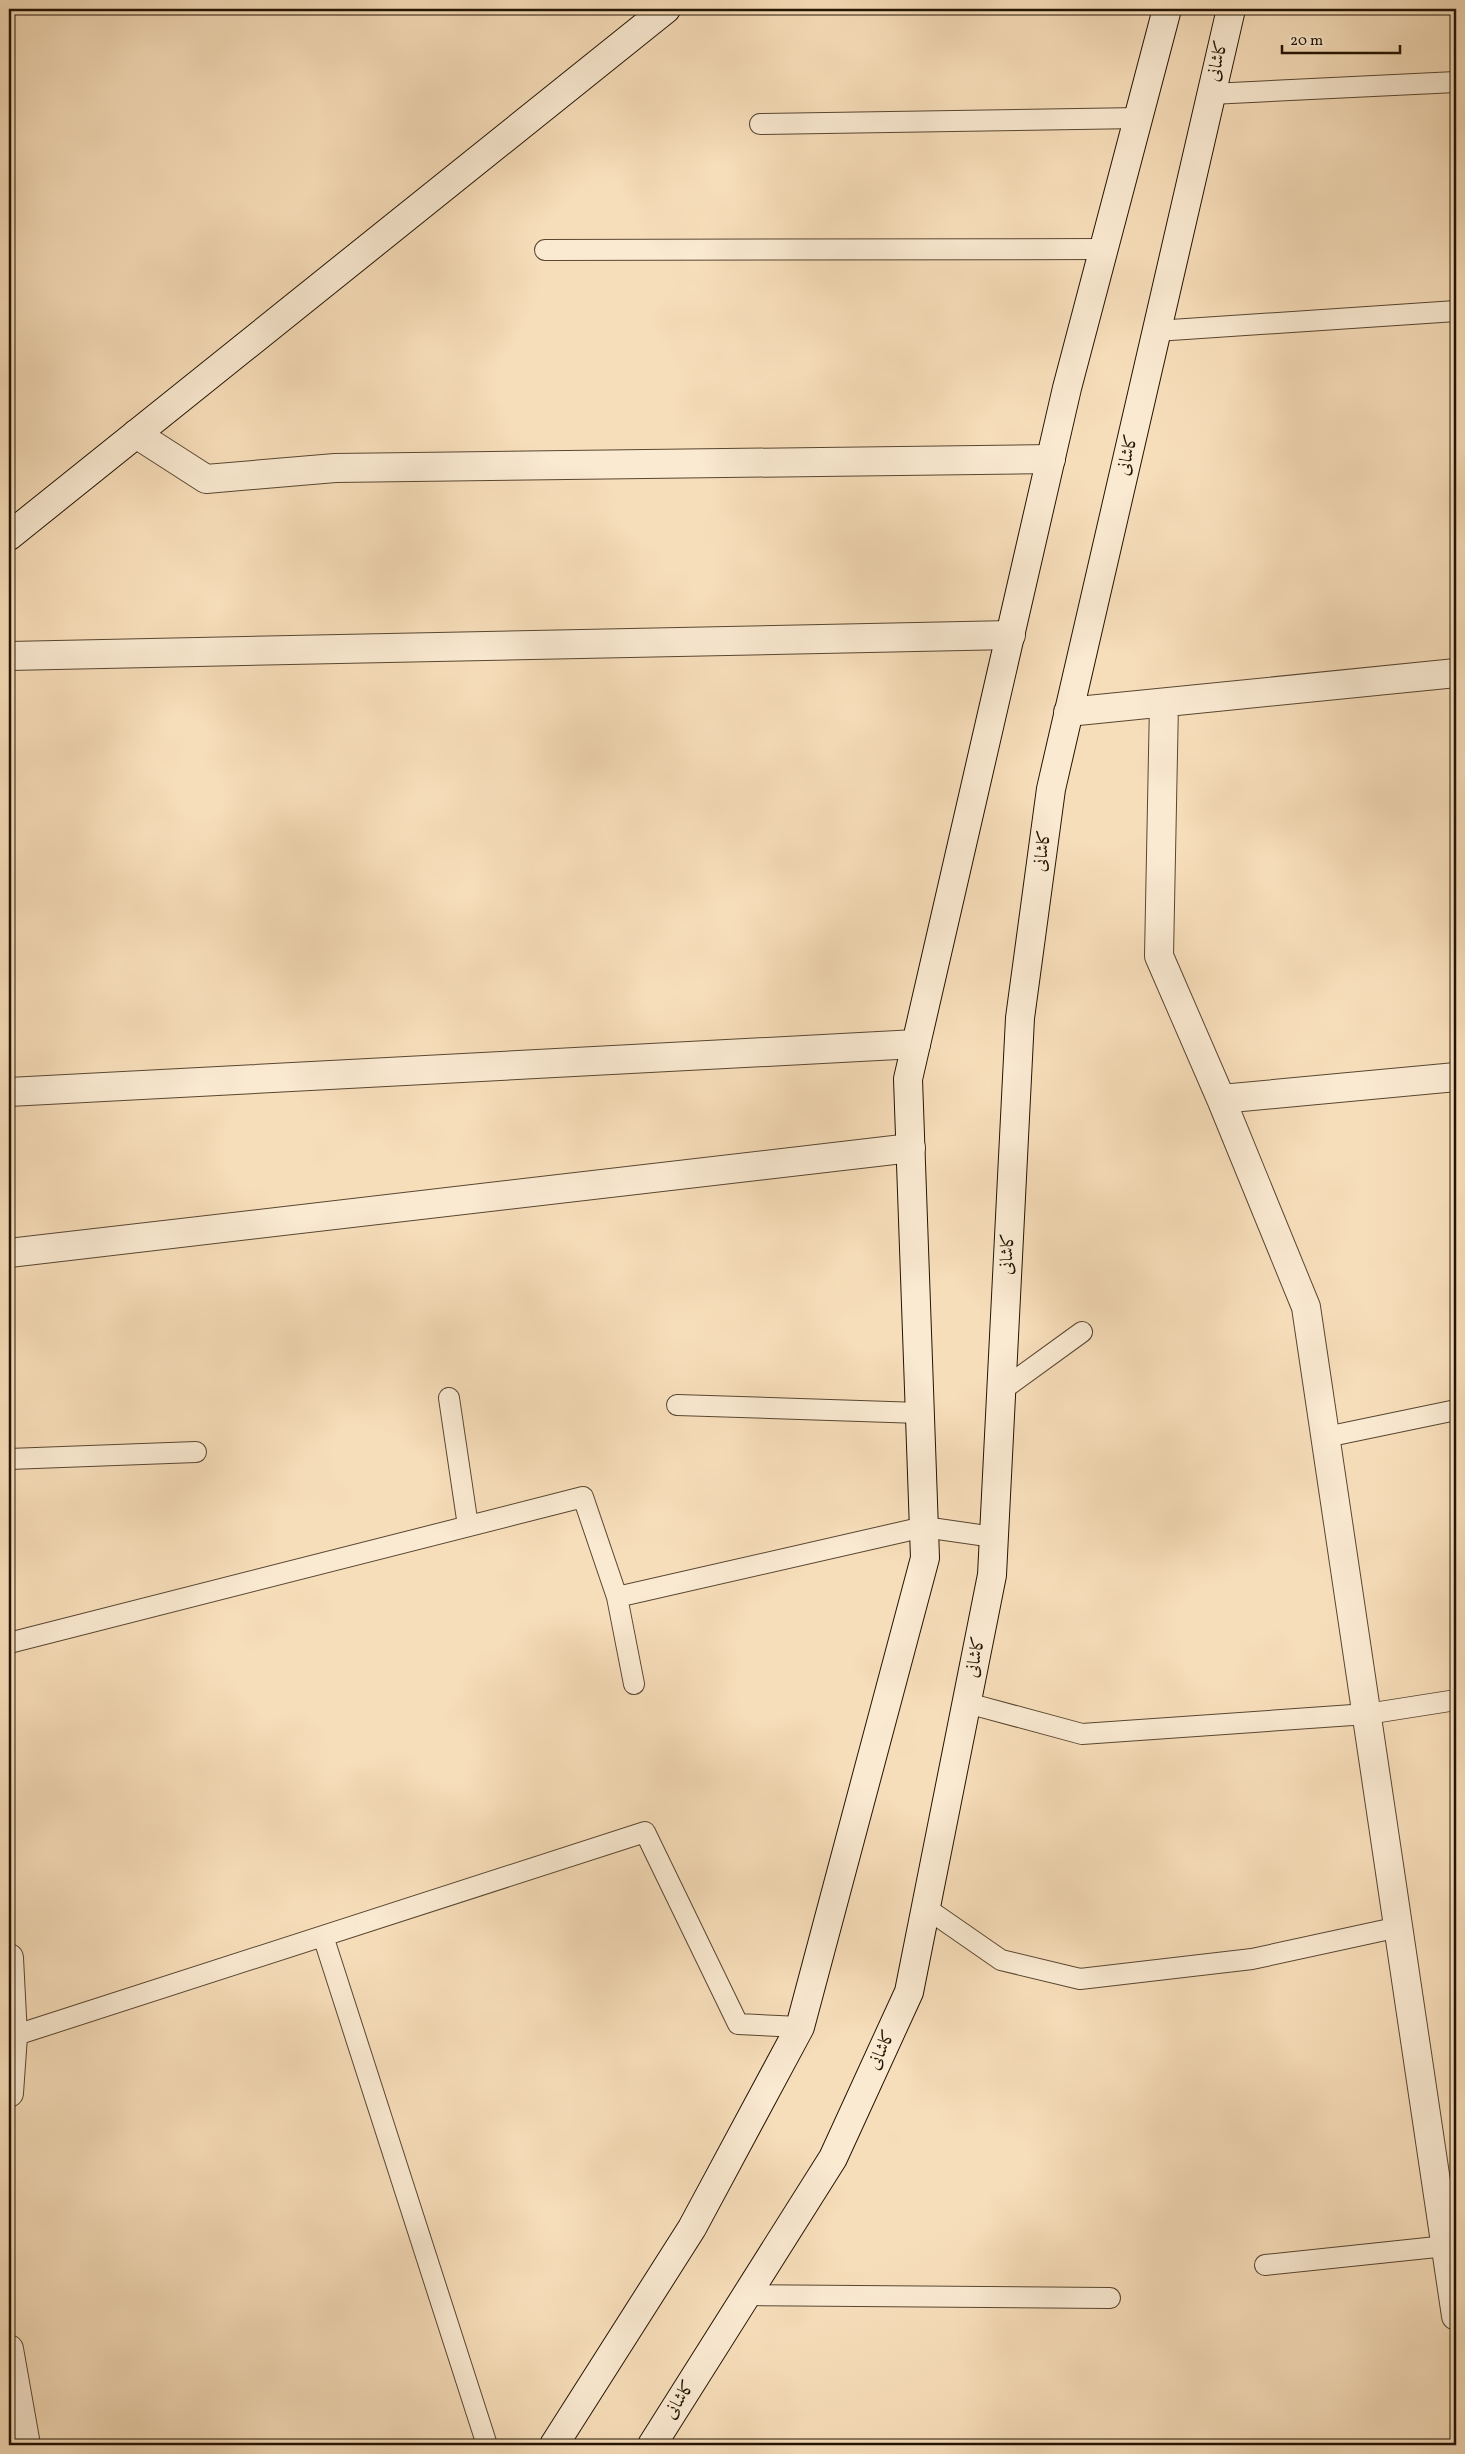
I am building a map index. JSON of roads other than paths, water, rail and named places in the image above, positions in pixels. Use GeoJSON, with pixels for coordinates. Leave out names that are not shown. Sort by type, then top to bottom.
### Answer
{"type":"FeatureCollection","features":[{"type":"Feature","properties":{"kind":"street"},"geometry":{"type":"LineString","coordinates":[[9,536],[666,9]]}},
{"type":"Feature","properties":{"kind":"street"},"geometry":{"type":"LineString","coordinates":[[554,2445],[692,2228],[800,2027],[925,1558],[908,1079],[1051,459],[1167,9]]}},
{"type":"Feature","properties":{"kind":"street","name":"کاشانی"},"geometry":{"type":"LineString","coordinates":[[652,2445],[833,2158],[908,1992],[992,1575],[1020,1018],[1051,789],[1231,9]]}},
{"type":"Feature","properties":{"kind":"street"},"geometry":{"type":"LineString","coordinates":[[136,434],[206,479],[334,468],[1051,459]]}},
{"type":"Feature","properties":{"kind":"street"},"geometry":{"type":"LineString","coordinates":[[9,656],[1011,636]]}},
{"type":"Feature","properties":{"kind":"street"},"geometry":{"type":"LineString","coordinates":[[1068,712],[1456,673]]}},
{"type":"Feature","properties":{"kind":"street"},"geometry":{"type":"LineString","coordinates":[[1164,703],[1159,956],[1221,1099],[1306,1307],[1456,2316]]}},
{"type":"Feature","properties":{"kind":"street"},"geometry":{"type":"LineString","coordinates":[[9,1092],[916,1044]]}},
{"type":"Feature","properties":{"kind":"street"},"geometry":{"type":"LineString","coordinates":[[1221,1099],[1456,1077]]}},
{"type":"Feature","properties":{"kind":"street"},"geometry":{"type":"LineString","coordinates":[[9,1253],[911,1148]]}},
{"type":"Feature","properties":{"kind":"street"},"geometry":{"type":"LineString","coordinates":[[9,1958],[13,2036],[9,2093]]}},
{"type":"Feature","properties":{"kind":"street"},"geometry":{"type":"LineString","coordinates":[[9,2349],[26,2445]]}},
{"type":"Feature","properties":{"kind":"lane"},"geometry":{"type":"LineString","coordinates":[[1211,94],[1456,82]]}},
{"type":"Feature","properties":{"kind":"lane"},"geometry":{"type":"LineString","coordinates":[[760,124],[1139,118]]}},
{"type":"Feature","properties":{"kind":"lane"},"geometry":{"type":"LineString","coordinates":[[545,250],[1105,249]]}},
{"type":"Feature","properties":{"kind":"lane"},"geometry":{"type":"LineString","coordinates":[[1156,331],[1456,311]]}},
{"type":"Feature","properties":{"kind":"lane"},"geometry":{"type":"LineString","coordinates":[[1002,1390],[1082,1332]]}},
{"type":"Feature","properties":{"kind":"lane"},"geometry":{"type":"LineString","coordinates":[[449,1398],[468,1526]]}},
{"type":"Feature","properties":{"kind":"lane"},"geometry":{"type":"LineString","coordinates":[[677,1405],[920,1413]]}},
{"type":"Feature","properties":{"kind":"lane"},"geometry":{"type":"LineString","coordinates":[[1326,1437],[1456,1410]]}},
{"type":"Feature","properties":{"kind":"lane"},"geometry":{"type":"LineString","coordinates":[[9,1459],[196,1452]]}},
{"type":"Feature","properties":{"kind":"lane"},"geometry":{"type":"LineString","coordinates":[[9,1643],[583,1497],[618,1597],[634,1684]]}},
{"type":"Feature","properties":{"kind":"lane"},"geometry":{"type":"LineString","coordinates":[[618,1597],[924,1527],[994,1537]]}},
{"type":"Feature","properties":{"kind":"lane"},"geometry":{"type":"LineString","coordinates":[[966,1702],[1082,1734],[1367,1714],[1456,1700]]}},
{"type":"Feature","properties":{"kind":"lane"},"geometry":{"type":"LineString","coordinates":[[13,2036],[645,1832],[738,2024],[800,2027]]}},
{"type":"Feature","properties":{"kind":"lane"},"geometry":{"type":"LineString","coordinates":[[926,1908],[1001,1960],[1080,1979],[1252,1959],[1399,1927]]}},
{"type":"Feature","properties":{"kind":"lane"},"geometry":{"type":"LineString","coordinates":[[323,1936],[487,2445]]}},
{"type":"Feature","properties":{"kind":"lane"},"geometry":{"type":"LineString","coordinates":[[1265,2265],[1446,2246]]}},
{"type":"Feature","properties":{"kind":"lane"},"geometry":{"type":"LineString","coordinates":[[746,2295],[1110,2298]]}}]}
